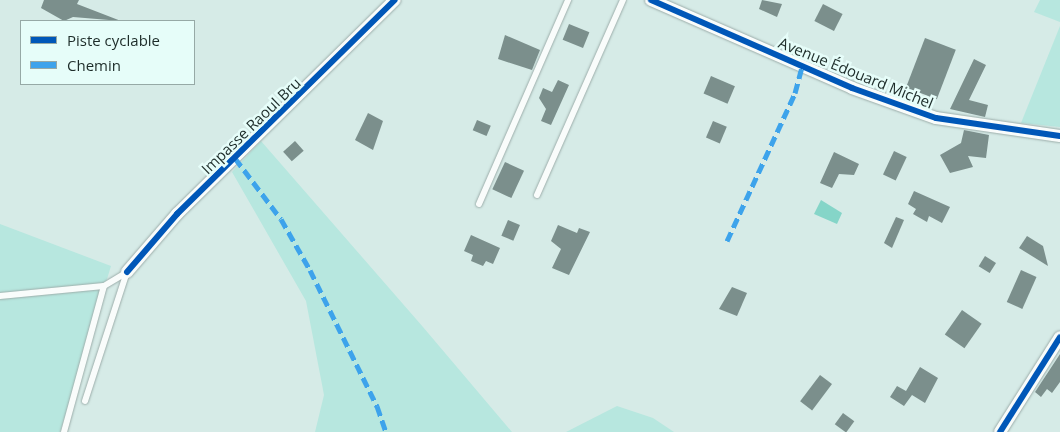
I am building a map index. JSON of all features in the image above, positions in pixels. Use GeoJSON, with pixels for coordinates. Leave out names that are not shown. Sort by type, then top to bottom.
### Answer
{"type":"FeatureCollection","features":[{"type":"Feature","properties":{"kind":"street","name":"Impasse Raoul Bru"},"geometry":{"type":"LineString","coordinates":[[127,272],[177,214],[395,0]]}},
{"type":"Feature","properties":{"kind":"street","name":"Avenue Édouard Michel"},"geometry":{"type":"LineString","coordinates":[[651,0],[852,88],[936,118],[1060,136]]}},
{"type":"Feature","properties":{"kind":"street"},"geometry":{"type":"LineString","coordinates":[[1000,432],[1060,337]]}},
{"type":"Feature","properties":{"kind":"lane"},"geometry":{"type":"LineString","coordinates":[[479,204],[568,0]]}},
{"type":"Feature","properties":{"kind":"lane"},"geometry":{"type":"LineString","coordinates":[[537,195],[623,0]]}},
{"type":"Feature","properties":{"kind":"lane","name":"Impasse Raoul Bru"},"geometry":{"type":"LineString","coordinates":[[104,286],[127,272]]}},
{"type":"Feature","properties":{"kind":"lane"},"geometry":{"type":"LineString","coordinates":[[85,401],[127,272]]}},
{"type":"Feature","properties":{"kind":"lane"},"geometry":{"type":"LineString","coordinates":[[0,296],[104,286],[64,432]]}},
{"type":"Feature","properties":{"kind":"shaded area"},"geometry":{"type":"Polygon","coordinates":[[[1040,0],[1060,0],[1060,22],[1034,12],[1040,0]]]}},
{"type":"Feature","properties":{"kind":"shaded area"},"geometry":{"type":"Polygon","coordinates":[[[1060,26],[1060,127],[1021,123],[1060,26]]]}},
{"type":"Feature","properties":{"kind":"shaded area"},"geometry":{"type":"Polygon","coordinates":[[[261,141],[512,432],[315,432],[324,395],[306,301],[232,172],[261,141]]]}},
{"type":"Feature","properties":{"kind":"shaded area"},"geometry":{"type":"Polygon","coordinates":[[[821,200],[842,213],[837,224],[814,214],[821,200]]]}},
{"type":"Feature","properties":{"kind":"shaded area"},"geometry":{"type":"Polygon","coordinates":[[[0,224],[111,266],[60,432],[0,432],[0,224]]]}},
{"type":"Feature","properties":{"kind":"shaded area"},"geometry":{"type":"Polygon","coordinates":[[[617,406],[653,418],[674,432],[566,432],[617,406]]]}},
{"type":"Feature","properties":{"kind":"building"},"geometry":{"type":"Polygon","coordinates":[[[44,0],[79,0],[77,4],[118,20],[73,17],[62,20],[41,8],[44,0]]]}},
{"type":"Feature","properties":{"kind":"building"},"geometry":{"type":"Polygon","coordinates":[[[762,0],[782,4],[777,17],[759,9],[762,0]]]}},
{"type":"Feature","properties":{"kind":"building"},"geometry":{"type":"Polygon","coordinates":[[[823,4],[843,14],[834,31],[814,21],[823,4]]]}},
{"type":"Feature","properties":{"kind":"building"},"geometry":{"type":"Polygon","coordinates":[[[569,24],[589,32],[583,48],[563,40],[569,24]]]}},
{"type":"Feature","properties":{"kind":"building"},"geometry":{"type":"Polygon","coordinates":[[[505,35],[540,50],[532,70],[498,59],[505,35]]]}},
{"type":"Feature","properties":{"kind":"building"},"geometry":{"type":"Polygon","coordinates":[[[925,38],[956,50],[937,99],[906,87],[925,38]]]}},
{"type":"Feature","properties":{"kind":"building"},"geometry":{"type":"Polygon","coordinates":[[[974,59],[986,65],[969,100],[988,105],[985,117],[950,109],[974,59]]]}},
{"type":"Feature","properties":{"kind":"building"},"geometry":{"type":"Polygon","coordinates":[[[711,76],[735,86],[728,104],[704,93],[711,76]]]}},
{"type":"Feature","properties":{"kind":"building"},"geometry":{"type":"Polygon","coordinates":[[[558,80],[569,85],[551,125],[541,121],[546,109],[539,98],[543,88],[552,92],[558,80]]]}},
{"type":"Feature","properties":{"kind":"building"},"geometry":{"type":"Polygon","coordinates":[[[368,113],[383,121],[373,150],[355,140],[368,113]]]}},
{"type":"Feature","properties":{"kind":"building"},"geometry":{"type":"Polygon","coordinates":[[[477,120],[491,126],[487,136],[473,130],[477,120]]]}},
{"type":"Feature","properties":{"kind":"building"},"geometry":{"type":"Polygon","coordinates":[[[713,121],[727,127],[720,143],[706,138],[713,121]]]}},
{"type":"Feature","properties":{"kind":"building"},"geometry":{"type":"Polygon","coordinates":[[[964,130],[989,135],[986,158],[968,156],[973,167],[950,173],[940,155],[961,143],[964,130]]]}},
{"type":"Feature","properties":{"kind":"building"},"geometry":{"type":"Polygon","coordinates":[[[295,141],[304,151],[292,161],[283,152],[295,141]]]}},
{"type":"Feature","properties":{"kind":"building"},"geometry":{"type":"Polygon","coordinates":[[[894,151],[907,157],[896,180],[883,175],[894,151]]]}},
{"type":"Feature","properties":{"kind":"building"},"geometry":{"type":"Polygon","coordinates":[[[834,152],[859,164],[854,175],[839,174],[832,188],[820,183],[834,152]]]}},
{"type":"Feature","properties":{"kind":"building"},"geometry":{"type":"Polygon","coordinates":[[[505,162],[524,171],[511,198],[492,189],[505,162]]]}},
{"type":"Feature","properties":{"kind":"building"},"geometry":{"type":"Polygon","coordinates":[[[914,191],[950,207],[942,223],[929,216],[927,222],[913,214],[916,209],[908,204],[914,191]]]}},
{"type":"Feature","properties":{"kind":"building"},"geometry":{"type":"Polygon","coordinates":[[[896,217],[904,220],[892,248],[884,243],[896,217]]]}},
{"type":"Feature","properties":{"kind":"building"},"geometry":{"type":"Polygon","coordinates":[[[508,220],[520,225],[513,241],[501,236],[508,220]]]}},
{"type":"Feature","properties":{"kind":"building"},"geometry":{"type":"Polygon","coordinates":[[[558,225],[577,233],[579,228],[590,232],[569,275],[552,268],[561,249],[551,241],[558,225]]]}},
{"type":"Feature","properties":{"kind":"building"},"geometry":{"type":"Polygon","coordinates":[[[471,235],[500,248],[493,264],[486,261],[483,266],[471,261],[473,255],[464,251],[471,235]]]}},
{"type":"Feature","properties":{"kind":"building"},"geometry":{"type":"Polygon","coordinates":[[[1027,236],[1043,246],[1048,266],[1019,248],[1027,236]]]}},
{"type":"Feature","properties":{"kind":"building"},"geometry":{"type":"Polygon","coordinates":[[[985,256],[996,263],[990,273],[979,266],[985,256]]]}},
{"type":"Feature","properties":{"kind":"building"},"geometry":{"type":"Polygon","coordinates":[[[1021,270],[1037,277],[1022,309],[1007,302],[1021,270]]]}},
{"type":"Feature","properties":{"kind":"building"},"geometry":{"type":"Polygon","coordinates":[[[732,287],[747,293],[737,316],[719,309],[732,287]]]}},
{"type":"Feature","properties":{"kind":"building"},"geometry":{"type":"Polygon","coordinates":[[[962,310],[982,324],[964,348],[945,335],[962,310]]]}},
{"type":"Feature","properties":{"kind":"building"},"geometry":{"type":"Polygon","coordinates":[[[1060,354],[1060,382],[1052,393],[1047,389],[1041,397],[1035,392],[1060,354]]]}},
{"type":"Feature","properties":{"kind":"building"},"geometry":{"type":"Polygon","coordinates":[[[920,367],[938,378],[925,403],[912,395],[904,406],[890,397],[897,386],[906,391],[920,367]]]}},
{"type":"Feature","properties":{"kind":"building"},"geometry":{"type":"Polygon","coordinates":[[[820,375],[832,384],[812,410],[800,401],[820,375]]]}},
{"type":"Feature","properties":{"kind":"building"},"geometry":{"type":"Polygon","coordinates":[[[843,413],[854,421],[847,432],[835,424],[843,413]]]}},
{"type":"Feature","properties":{"kind":"marked path"},"geometry":{"type":"LineString","coordinates":[[727,241],[795,93],[802,66]]}},
{"type":"Feature","properties":{"kind":"marked path"},"geometry":{"type":"LineString","coordinates":[[235,158],[281,219],[310,270],[377,406],[386,432]]}},
{"type":"Feature","properties":{"kind":"cycle path"},"geometry":{"type":"LineString","coordinates":[[127,272],[177,214],[395,0]]}},
{"type":"Feature","properties":{"kind":"cycle path"},"geometry":{"type":"LineString","coordinates":[[651,0],[852,88],[936,118],[1060,136]]}},
{"type":"Feature","properties":{"kind":"cycle path"},"geometry":{"type":"LineString","coordinates":[[1000,432],[1060,337]]}}]}
